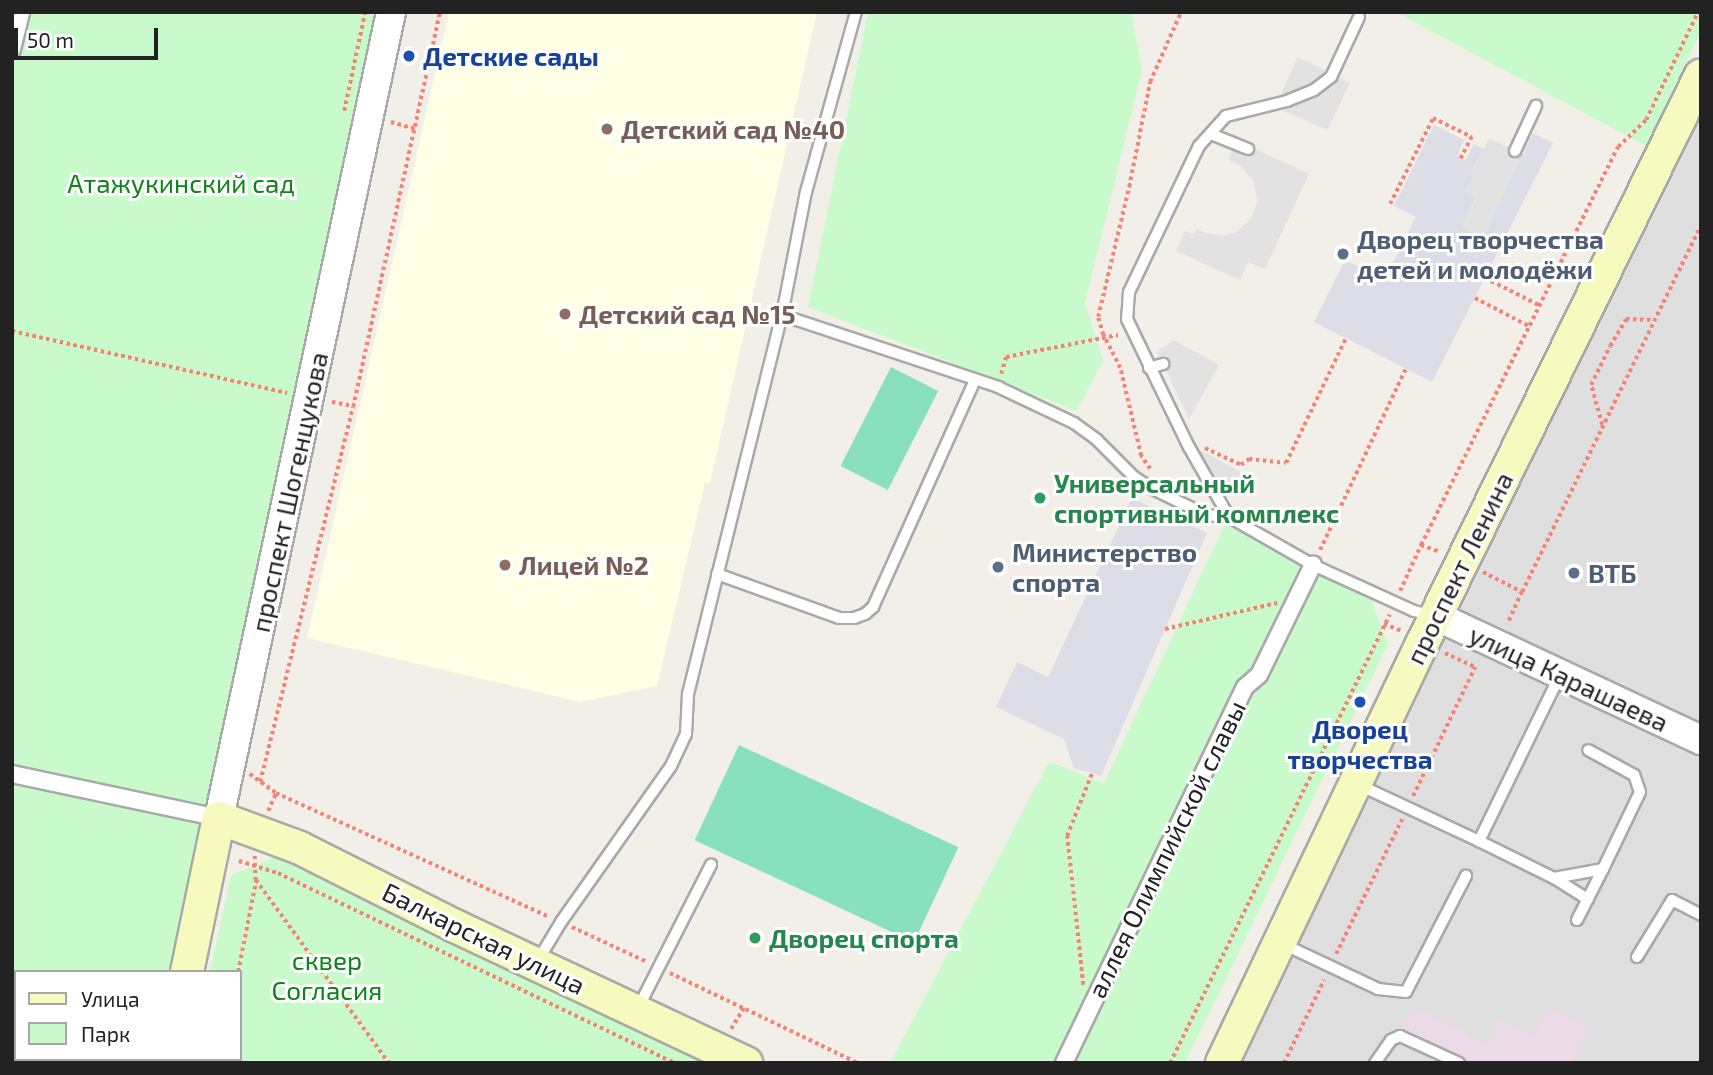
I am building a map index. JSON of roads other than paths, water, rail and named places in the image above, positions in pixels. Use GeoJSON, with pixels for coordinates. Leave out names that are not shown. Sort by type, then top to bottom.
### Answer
{"type":"FeatureCollection","features":[{"type":"Feature","properties":{"kind":"main road","name":"проспект Ленина"},"geometry":{"type":"LineString","coordinates":[[1222,1063],[1355,783],[1701,75]]}},
{"type":"Feature","properties":{"kind":"main road","name":"Балкарская улица"},"geometry":{"type":"LineString","coordinates":[[219,818],[300,848],[746,1063]]}},
{"type":"Feature","properties":{"kind":"main road","name":"проспект Шогенцукова"},"geometry":{"type":"LineString","coordinates":[[187,970],[219,818]]}},
{"type":"Feature","properties":{"kind":"street"},"geometry":{"type":"LineString","coordinates":[[12,49],[21,12]]}},
{"type":"Feature","properties":{"kind":"street","name":"проспект Шогенцукова"},"geometry":{"type":"LineString","coordinates":[[219,818],[391,12]]}},
{"type":"Feature","properties":{"kind":"street","name":"аллея Олимпийской славы"},"geometry":{"type":"LineString","coordinates":[[1064,1063],[1245,687],[1259,674],[1299,598],[1313,565]]}},
{"type":"Feature","properties":{"kind":"street","name":"улица Карашаева"},"geometry":{"type":"LineString","coordinates":[[1436,616],[1701,740]]}},
{"type":"Feature","properties":{"kind":"street"},"geometry":{"type":"LineString","coordinates":[[12,774],[219,818]]}},
{"type":"Feature","properties":{"kind":"lane"},"geometry":{"type":"LineString","coordinates":[[536,964],[561,922],[671,766],[686,734],[688,694],[782,315],[806,192],[856,12]]}},
{"type":"Feature","properties":{"kind":"lane"},"geometry":{"type":"LineString","coordinates":[[1229,517],[1177,424],[1130,331],[1126,309],[1129,292],[1199,146],[1226,116],[1287,101],[1314,90],[1331,77],[1359,17]]}},
{"type":"Feature","properties":{"kind":"lane"},"geometry":{"type":"LineString","coordinates":[[1515,151],[1536,106]]}},
{"type":"Feature","properties":{"kind":"lane"},"geometry":{"type":"LineString","coordinates":[[1211,134],[1248,149]]}},
{"type":"Feature","properties":{"kind":"lane"},"geometry":{"type":"LineString","coordinates":[[782,315],[998,387],[1074,423],[1097,440],[1134,478],[1153,489],[1206,515],[1229,517],[1313,565],[1414,611],[1436,616]]}},
{"type":"Feature","properties":{"kind":"lane"},"geometry":{"type":"LineString","coordinates":[[1149,368],[1163,364]]}},
{"type":"Feature","properties":{"kind":"lane"},"geometry":{"type":"LineString","coordinates":[[717,574],[839,618],[854,618],[865,614],[873,607],[975,380]]}},
{"type":"Feature","properties":{"kind":"lane"},"geometry":{"type":"LineString","coordinates":[[1177,424],[1184,409]]}},
{"type":"Feature","properties":{"kind":"lane"},"geometry":{"type":"LineString","coordinates":[[1479,841],[1562,673]]}},
{"type":"Feature","properties":{"kind":"lane"},"geometry":{"type":"LineString","coordinates":[[1577,920],[1640,792],[1634,775],[1588,750]]}},
{"type":"Feature","properties":{"kind":"lane"},"geometry":{"type":"LineString","coordinates":[[1355,783],[1554,878],[1588,899]]}},
{"type":"Feature","properties":{"kind":"lane"},"geometry":{"type":"LineString","coordinates":[[636,1010],[711,865]]}},
{"type":"Feature","properties":{"kind":"lane"},"geometry":{"type":"LineString","coordinates":[[1554,878],[1604,869]]}},
{"type":"Feature","properties":{"kind":"lane"},"geometry":{"type":"LineString","coordinates":[[1280,943],[1378,989],[1406,992],[1466,876]]}},
{"type":"Feature","properties":{"kind":"lane"},"geometry":{"type":"LineString","coordinates":[[1637,957],[1672,900],[1701,915]]}},
{"type":"Feature","properties":{"kind":"lane"},"geometry":{"type":"LineString","coordinates":[[1375,1063],[1391,1040],[1400,1035],[1459,1063]]}},
{"type":"Feature","properties":{"kind":"place","name":"Детские сады"},"geometry":{"type":"Point","coordinates":[409,56]}},
{"type":"Feature","properties":{"kind":"place","name":"Детский сад №40"},"geometry":{"type":"Point","coordinates":[607,129]}},
{"type":"Feature","properties":{"kind":"place","name":"Дворец творчества детей и молодёжи"},"geometry":{"type":"Point","coordinates":[1343,254]}},
{"type":"Feature","properties":{"kind":"place","name":"Детский сад №15"},"geometry":{"type":"Point","coordinates":[565,314]}},
{"type":"Feature","properties":{"kind":"place","name":"Универсальный спортивный комплекс"},"geometry":{"type":"Point","coordinates":[1040,498]}},
{"type":"Feature","properties":{"kind":"place","name":"Лицей №2"},"geometry":{"type":"Point","coordinates":[505,565]}},
{"type":"Feature","properties":{"kind":"place","name":"Министерство спорта"},"geometry":{"type":"Point","coordinates":[998,567]}},
{"type":"Feature","properties":{"kind":"place","name":"ВТБ"},"geometry":{"type":"Point","coordinates":[1574,573]}},
{"type":"Feature","properties":{"kind":"place","name":"Дворец творчества"},"geometry":{"type":"Point","coordinates":[1360,702]}},
{"type":"Feature","properties":{"kind":"place","name":"Дворец спорта"},"geometry":{"type":"Point","coordinates":[755,938]}},
{"type":"Feature","properties":{"kind":"park label","name":"Атажукинский сад"},"geometry":{"type":"Point","coordinates":[181,183]}},
{"type":"Feature","properties":{"kind":"park label","name":"сквер Согласия"},"geometry":{"type":"Point","coordinates":[327,975]}}]}
